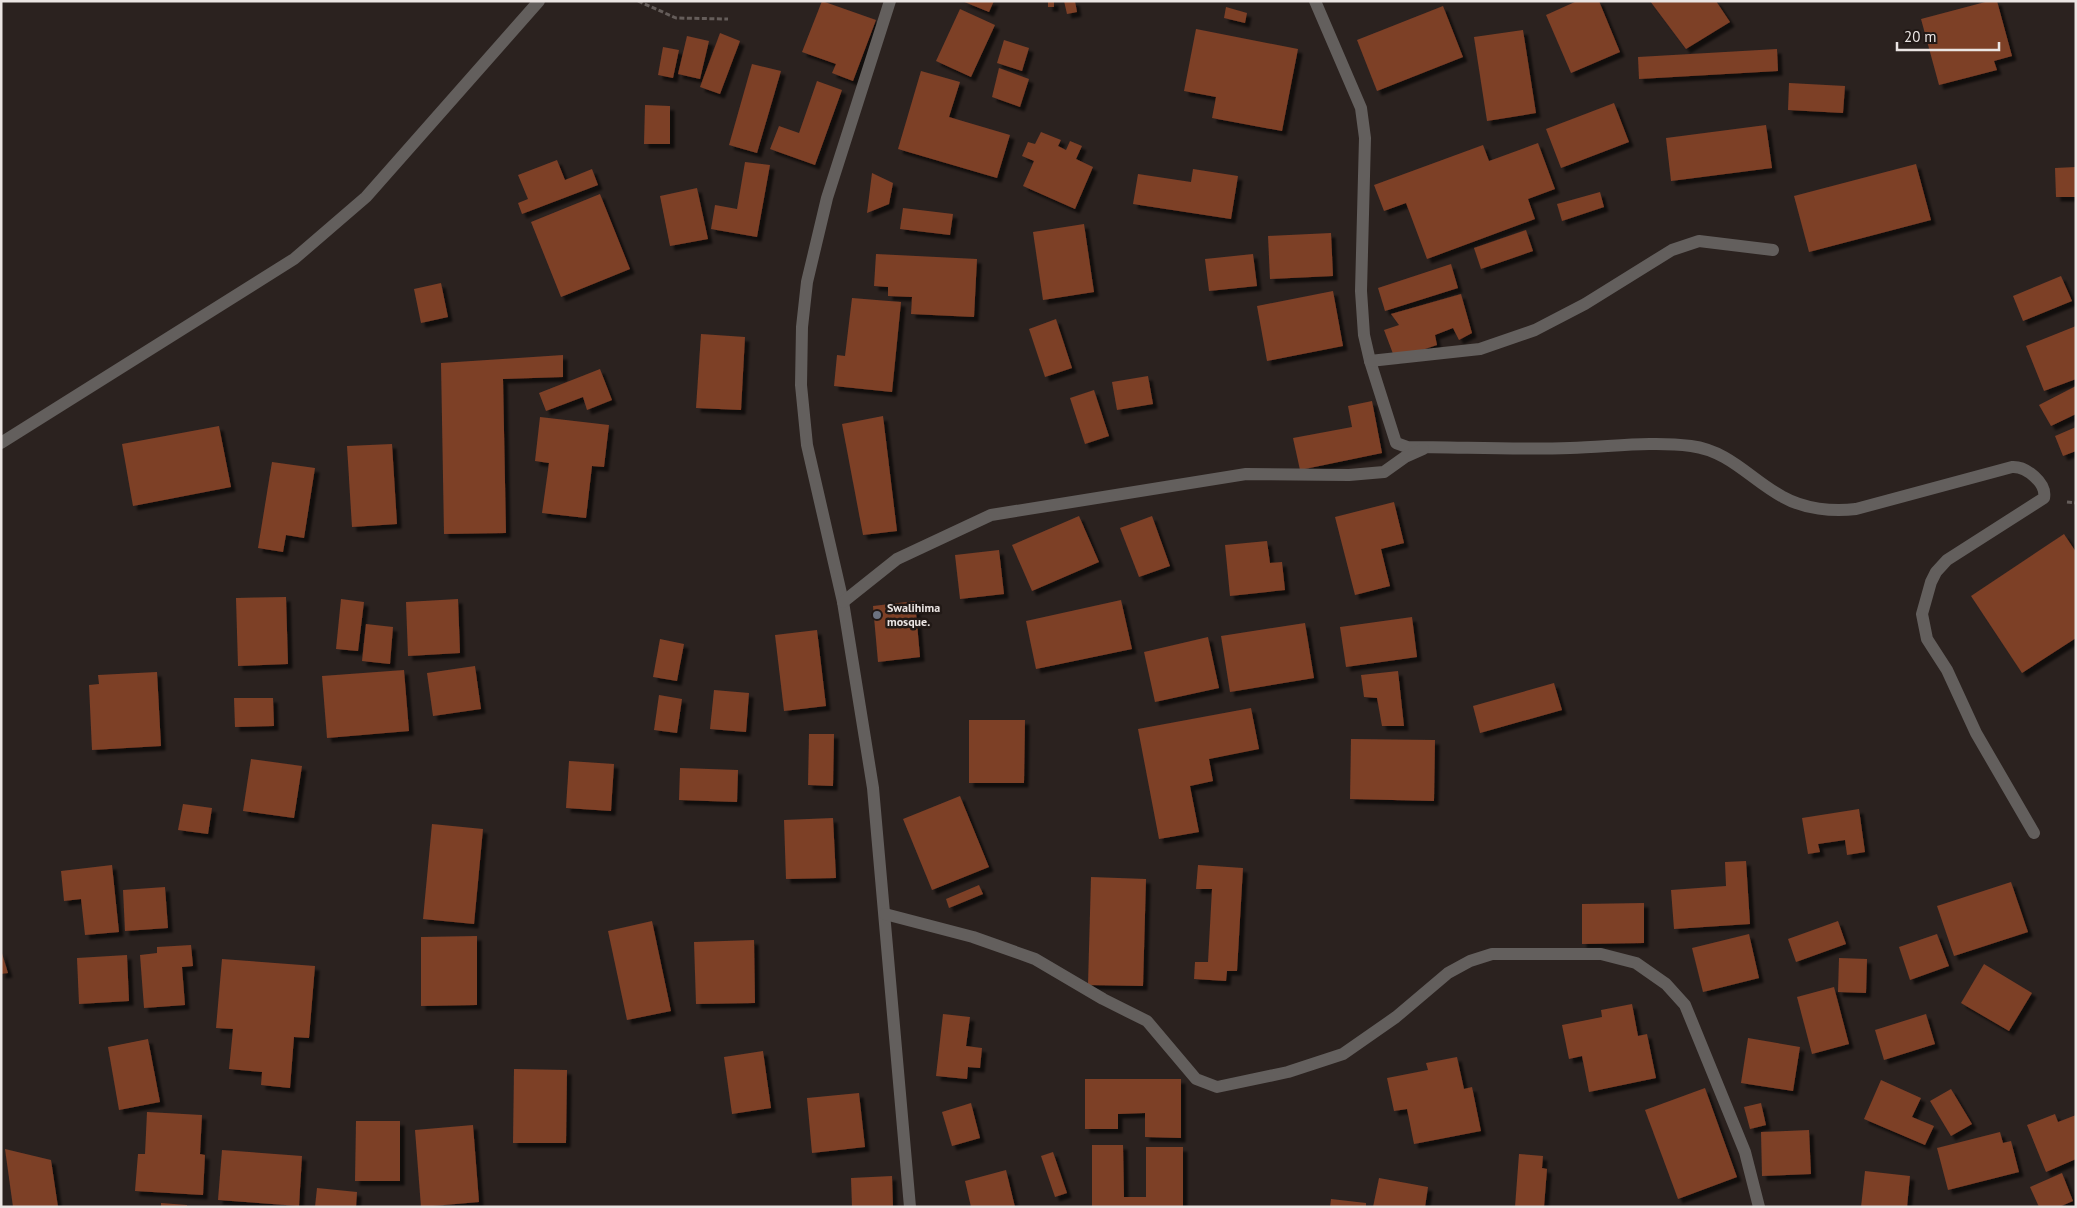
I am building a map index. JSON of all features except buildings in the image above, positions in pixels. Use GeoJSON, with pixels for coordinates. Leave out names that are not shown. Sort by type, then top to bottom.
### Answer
{"type":"FeatureCollection","features":[{"type":"Feature","properties":{"kind":"street"},"geometry":{"type":"LineString","coordinates":[[1,443],[294,259],[366,197],[539,1]]}},
{"type":"Feature","properties":{"kind":"street"},"geometry":{"type":"LineString","coordinates":[[890,1],[827,198],[807,282],[802,327],[801,385],[807,445],[843,602],[873,788],[910,1207]]}},
{"type":"Feature","properties":{"kind":"street"},"geometry":{"type":"LineString","coordinates":[[1315,1],[1361,108],[1365,138],[1361,291],[1364,336],[1396,443],[1407,447],[1427,448],[1568,448],[1649,444],[1692,446],[1715,451],[1736,462],[1783,498],[1837,512],[1856,509],[2012,468],[2018,467],[2031,472],[2044,490],[2044,498],[1947,560],[1936,572],[1931,582],[1922,614],[1928,639],[1947,670],[1976,733],[2034,834]]}},
{"type":"Feature","properties":{"kind":"street"},"geometry":{"type":"LineString","coordinates":[[1370,361],[1480,349],[1517,336],[1585,304],[1672,250],[1699,241],[1773,250]]}},
{"type":"Feature","properties":{"kind":"street"},"geometry":{"type":"LineString","coordinates":[[843,602],[897,559],[990,515],[1246,474],[1348,475],[1384,472],[1404,457],[1427,448]]}},
{"type":"Feature","properties":{"kind":"street"},"geometry":{"type":"LineString","coordinates":[[885,914],[973,937],[1035,958],[1103,999],[1147,1021],[1196,1078],[1217,1087],[1288,1072],[1343,1054],[1396,1017],[1448,973],[1477,958],[1492,954],[1601,954],[1636,964],[1666,984],[1685,1005],[1745,1152],[1759,1207]]}},
{"type":"Feature","properties":{"kind":"path"},"geometry":{"type":"LineString","coordinates":[[638,1],[676,18],[728,19]]}},
{"type":"Feature","properties":{"kind":"place","name":"Swalihima mosque."},"geometry":{"type":"Point","coordinates":[877,615]}}]}
